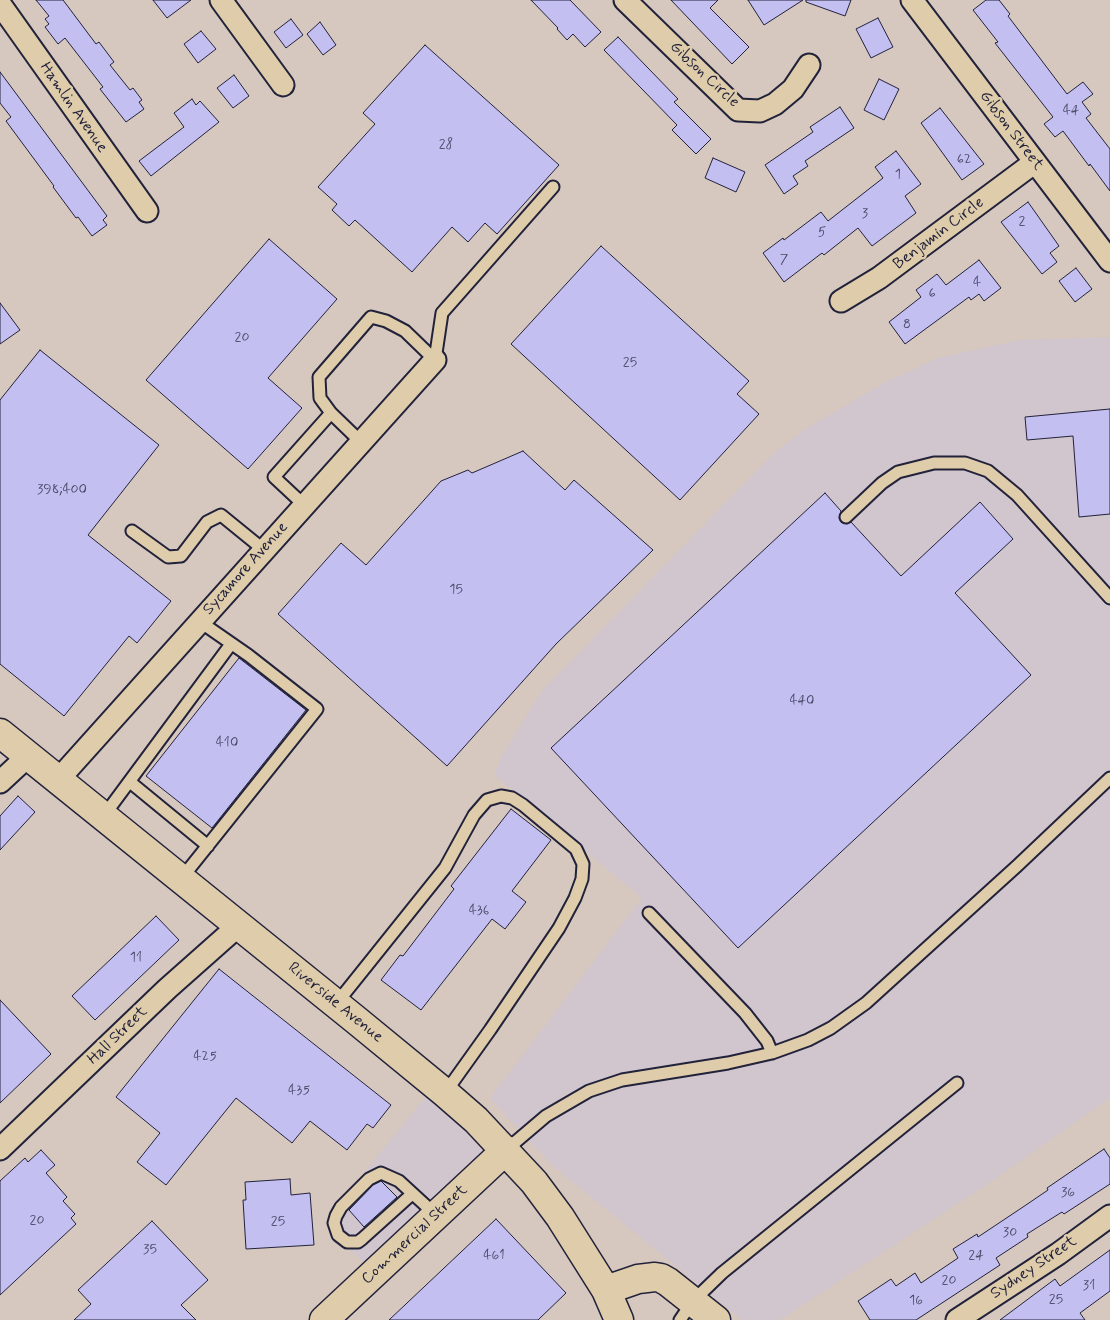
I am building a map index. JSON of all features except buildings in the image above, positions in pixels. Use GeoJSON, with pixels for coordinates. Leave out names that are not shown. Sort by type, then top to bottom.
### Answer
{"type":"FeatureCollection","features":[{"type":"Feature","properties":{"kind":"main road","name":"Riverside Avenue"},"geometry":{"type":"LineString","coordinates":[[0,733],[336,1004],[476,1120],[534,1182],[560,1217],[606,1290],[619,1320]]}},
{"type":"Feature","properties":{"kind":"main road","name":"Commercial Street"},"geometry":{"type":"LineString","coordinates":[[324,1320],[506,1150]]}},
{"type":"Feature","properties":{"kind":"main road"},"geometry":{"type":"LineString","coordinates":[[606,1290],[638,1279],[655,1277],[668,1282],[687,1311],[716,1320]]}},
{"type":"Feature","properties":{"kind":"street"},"geometry":{"type":"LineString","coordinates":[[221,0],[283,85]]}},
{"type":"Feature","properties":{"kind":"street","name":"Gibson Circle"},"geometry":{"type":"LineString","coordinates":[[625,0],[738,110],[760,111],[774,104],[793,90],[810,65]]}},
{"type":"Feature","properties":{"kind":"street","name":"Gibson Street"},"geometry":{"type":"LineString","coordinates":[[912,0],[1110,261]]}},
{"type":"Feature","properties":{"kind":"street","name":"Hamlin Avenue"},"geometry":{"type":"LineString","coordinates":[[0,4],[147,211]]}},
{"type":"Feature","properties":{"kind":"street","name":"Benjamin Circle"},"geometry":{"type":"LineString","coordinates":[[841,301],[879,278],[1034,162]]}},
{"type":"Feature","properties":{"kind":"street","name":"Sycamore Avenue"},"geometry":{"type":"LineString","coordinates":[[58,780],[435,360]]}},
{"type":"Feature","properties":{"kind":"street"},"geometry":{"type":"LineString","coordinates":[[0,782],[28,756]]}},
{"type":"Feature","properties":{"kind":"street","name":"Hall Street"},"geometry":{"type":"LineString","coordinates":[[0,1149],[167,989],[238,926]]}},
{"type":"Feature","properties":{"kind":"street","name":"Sydney Street"},"geometry":{"type":"LineString","coordinates":[[957,1320],[1058,1254],[1110,1216]]}},
{"type":"Feature","properties":{"kind":"lane"},"geometry":{"type":"LineString","coordinates":[[435,360],[442,313],[553,187]]}},
{"type":"Feature","properties":{"kind":"lane"},"geometry":{"type":"LineString","coordinates":[[361,442],[331,413],[320,398],[319,377],[371,317],[405,332],[435,360]]}},
{"type":"Feature","properties":{"kind":"lane"},"geometry":{"type":"LineString","coordinates":[[304,505],[274,477],[331,413]]}},
{"type":"Feature","properties":{"kind":"lane"},"geometry":{"type":"LineString","coordinates":[[846,517],[882,483],[898,472],[934,463],[965,463],[988,471],[1017,495],[1109,596]]}},
{"type":"Feature","properties":{"kind":"lane"},"geometry":{"type":"LineString","coordinates":[[132,531],[168,557],[181,556],[207,522],[221,515],[264,550]]}},
{"type":"Feature","properties":{"kind":"lane"},"geometry":{"type":"LineString","coordinates":[[181,879],[317,709],[199,621]]}},
{"type":"Feature","properties":{"kind":"lane"},"geometry":{"type":"LineString","coordinates":[[103,817],[231,644]]}},
{"type":"Feature","properties":{"kind":"lane"},"geometry":{"type":"LineString","coordinates":[[506,1150],[546,1116],[589,1091],[622,1080],[728,1063],[772,1053],[820,1035],[866,1003],[1017,866],[1110,778]]}},
{"type":"Feature","properties":{"kind":"lane"},"geometry":{"type":"LineString","coordinates":[[130,782],[208,846]]}},
{"type":"Feature","properties":{"kind":"lane"},"geometry":{"type":"LineString","coordinates":[[336,1004],[445,868],[474,815],[487,800],[501,796],[512,798],[523,805],[576,849],[583,864],[582,879],[575,898],[559,928],[445,1093]]}},
{"type":"Feature","properties":{"kind":"lane"},"geometry":{"type":"LineString","coordinates":[[649,913],[745,1013],[767,1041],[772,1053]]}},
{"type":"Feature","properties":{"kind":"lane"},"geometry":{"type":"LineString","coordinates":[[687,1311],[722,1272],[958,1084]]}},
{"type":"Feature","properties":{"kind":"lane"},"geometry":{"type":"LineString","coordinates":[[412,1194],[358,1242],[347,1242],[338,1235],[334,1223],[341,1207],[369,1179],[380,1172],[399,1181],[436,1215]]}},
{"type":"Feature","properties":{"kind":"shaded area"},"geometry":{"type":"Polygon","coordinates":[[[1110,337],[1110,1098],[995,1179],[780,1320],[742,1320],[553,1166],[490,1098],[642,898],[494,775],[503,754],[541,692],[774,453],[807,428],[884,383],[938,358],[1020,340],[1110,337]]]}},
{"type":"Feature","properties":{"kind":"shaded area"},"geometry":{"type":"Polygon","coordinates":[[[432,1089],[500,1150],[369,1269],[354,1253],[333,1241],[328,1217],[432,1089]]]}}]}
